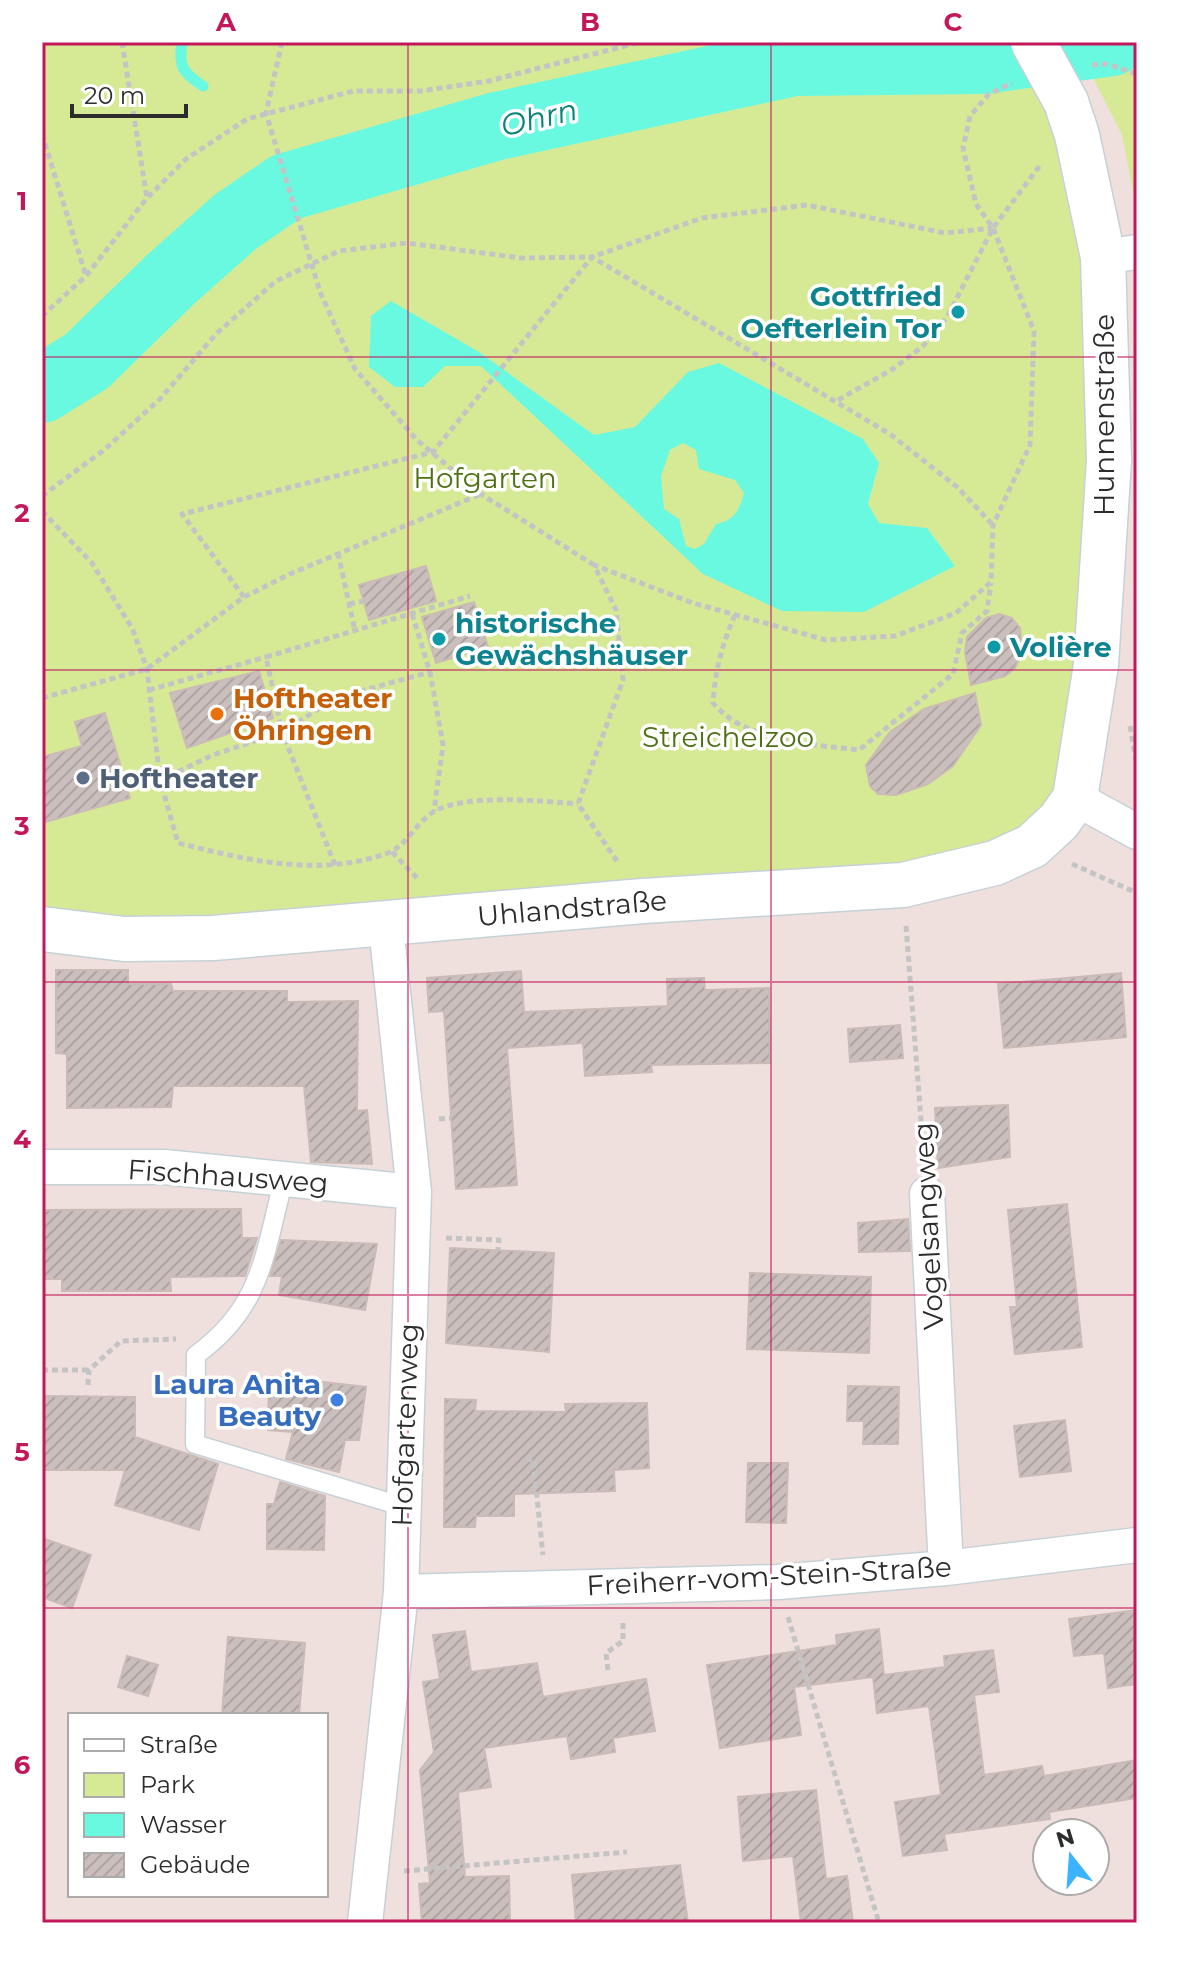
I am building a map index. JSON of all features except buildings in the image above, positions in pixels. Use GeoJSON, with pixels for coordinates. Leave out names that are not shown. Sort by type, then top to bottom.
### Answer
{"type":"FeatureCollection","features":[{"type":"Feature","properties":{"kind":"main road","name":"Hunnenstraße"},"geometry":{"type":"LineString","coordinates":[[1026,61],[1075,83],[1077,135],[1120,254],[1096,665],[1075,798]]}},
{"type":"Feature","properties":{"kind":"main road","name":"Uhlandstraße"},"geometry":{"type":"LineString","coordinates":[[42,929],[124,939],[213,938],[386,926],[643,901],[903,885],[995,863],[1032,846],[1059,821],[1075,798]]}},
{"type":"Feature","properties":{"kind":"street"},"geometry":{"type":"LineString","coordinates":[[1075,798],[1137,832]]}},
{"type":"Feature","properties":{"kind":"street","name":"Hofgartenweg"},"geometry":{"type":"LineString","coordinates":[[365,1923],[401,1592],[401,1506],[414,1192],[386,926]]}},
{"type":"Feature","properties":{"kind":"street","name":"Fischhausweg"},"geometry":{"type":"LineString","coordinates":[[42,1167],[164,1167],[414,1192]]}},
{"type":"Feature","properties":{"kind":"street","name":"Vogelsangweg"},"geometry":{"type":"LineString","coordinates":[[927,1194],[946,1568]]}},
{"type":"Feature","properties":{"kind":"street","name":"Freiherr-vom-Stein-Straße"},"geometry":{"type":"LineString","coordinates":[[401,1592],[778,1582],[946,1568],[1137,1545]]}},
{"type":"Feature","properties":{"kind":"lane"},"geometry":{"type":"LineString","coordinates":[[284,1179],[253,1294],[217,1340],[196,1355],[195,1444],[401,1506]]}},
{"type":"Feature","properties":{"kind":"path"},"geometry":{"type":"LineString","coordinates":[[122,42],[147,198]]}},
{"type":"Feature","properties":{"kind":"path"},"geometry":{"type":"LineString","coordinates":[[282,42],[266,113],[310,262],[355,369],[417,440],[481,494],[594,565],[693,603],[826,640],[895,636],[956,613],[991,582]]}},
{"type":"Feature","properties":{"kind":"path"},"geometry":{"type":"LineString","coordinates":[[42,316],[86,276],[147,198],[186,159],[247,119],[353,91],[421,91],[489,81],[640,42]]}},
{"type":"Feature","properties":{"kind":"path"},"geometry":{"type":"LineString","coordinates":[[735,615],[722,643],[714,686],[713,703],[727,720],[789,742],[859,750],[953,674],[962,633],[987,611],[993,525],[1030,445],[1034,331],[993,228],[976,204],[963,148],[970,116],[1026,61]]}},
{"type":"Feature","properties":{"kind":"path"},"geometry":{"type":"LineString","coordinates":[[1075,83],[1107,64],[1137,74]]}},
{"type":"Feature","properties":{"kind":"path"},"geometry":{"type":"LineString","coordinates":[[42,134],[45,156],[86,276]]}},
{"type":"Feature","properties":{"kind":"path"},"geometry":{"type":"LineString","coordinates":[[838,400],[923,346],[947,317],[993,228],[1041,164],[1044,155]]}},
{"type":"Feature","properties":{"kind":"path"},"geometry":{"type":"LineString","coordinates":[[42,496],[104,450],[160,399],[216,334],[276,281],[310,262],[339,251],[407,243],[521,258],[592,257],[702,218],[807,205],[945,233],[993,228]]}},
{"type":"Feature","properties":{"kind":"path"},"geometry":{"type":"LineString","coordinates":[[244,597],[182,514],[433,452],[481,397],[592,257]]}},
{"type":"Feature","properties":{"kind":"path"},"geometry":{"type":"LineString","coordinates":[[592,257],[838,400],[890,434],[957,487],[993,525]]}},
{"type":"Feature","properties":{"kind":"path"},"geometry":{"type":"LineString","coordinates":[[42,698],[147,669],[244,597],[338,553],[481,494]]}},
{"type":"Feature","properties":{"kind":"path"},"geometry":{"type":"LineString","coordinates":[[42,511],[92,563],[132,628],[147,669],[160,780],[178,843],[266,865],[335,865],[392,852],[434,811],[497,798],[578,804]]}},
{"type":"Feature","properties":{"kind":"path"},"geometry":{"type":"LineString","coordinates":[[338,553],[355,631]]}},
{"type":"Feature","properties":{"kind":"path"},"geometry":{"type":"LineString","coordinates":[[578,804],[623,680],[616,610],[594,565]]}},
{"type":"Feature","properties":{"kind":"path"},"geometry":{"type":"LineString","coordinates":[[149,690],[470,596]]}},
{"type":"Feature","properties":{"kind":"path"},"geometry":{"type":"LineString","coordinates":[[349,604],[364,601]]}},
{"type":"Feature","properties":{"kind":"path"},"geometry":{"type":"LineString","coordinates":[[412,614],[430,672],[443,745],[434,811]]}},
{"type":"Feature","properties":{"kind":"path"},"geometry":{"type":"LineString","coordinates":[[266,657],[282,732],[335,865]]}},
{"type":"Feature","properties":{"kind":"path"},"geometry":{"type":"LineString","coordinates":[[160,780],[213,755],[282,732],[336,698],[430,672]]}},
{"type":"Feature","properties":{"kind":"path"},"geometry":{"type":"LineString","coordinates":[[578,804],[643,901]]}},
{"type":"Feature","properties":{"kind":"path"},"geometry":{"type":"LineString","coordinates":[[1032,846],[1137,893]]}},
{"type":"Feature","properties":{"kind":"path","name":"Vogelsangweg"},"geometry":{"type":"LineString","coordinates":[[903,885],[927,1194]]}},
{"type":"Feature","properties":{"kind":"path"},"geometry":{"type":"LineString","coordinates":[[413,1237],[499,1240],[498,1250]]}},
{"type":"Feature","properties":{"kind":"path"},"geometry":{"type":"LineString","coordinates":[[42,1370],[89,1370],[121,1341],[137,1338]]}},
{"type":"Feature","properties":{"kind":"path"},"geometry":{"type":"LineString","coordinates":[[88,1385],[89,1370]]}},
{"type":"Feature","properties":{"kind":"path"},"geometry":{"type":"LineString","coordinates":[[526,1460],[533,1459],[547,1588]]}},
{"type":"Feature","properties":{"kind":"path"},"geometry":{"type":"LineString","coordinates":[[778,1582],[879,1923]]}},
{"type":"Feature","properties":{"kind":"path"},"geometry":{"type":"LineString","coordinates":[[608,1670],[606,1653],[623,1641],[620,1586]]}},
{"type":"Feature","properties":{"kind":"path"},"geometry":{"type":"LineString","coordinates":[[371,1874],[627,1852]]}},
{"type":"Feature","properties":{"kind":"green space","name":"Hofgarten"},"geometry":{"type":"Polygon","coordinates":[[[42,42],[1033,42],[1121,267],[1075,798],[995,863],[42,929],[42,42]]]}},
{"type":"Feature","properties":{"kind":"green space"},"geometry":{"type":"Polygon","coordinates":[[[1137,47],[1137,211],[1122,135],[1081,54],[1137,47]]]}},
{"type":"Feature","properties":{"kind":"water"},"geometry":{"type":"Polygon","coordinates":[[[391,301],[479,352],[594,435],[635,427],[688,372],[719,363],[863,439],[879,463],[868,504],[879,523],[927,528],[955,566],[864,612],[782,611],[703,574],[481,366],[445,366],[423,387],[395,387],[369,367],[371,316],[391,301]],[[683,443],[670,450],[661,476],[664,509],[679,519],[686,546],[695,549],[704,544],[716,524],[735,514],[744,493],[735,480],[699,469],[696,450],[683,443]]]}},
{"type":"Feature","properties":{"kind":"waterway"},"geometry":{"type":"LineString","coordinates":[[182,42],[184,68],[203,86]]}},
{"type":"Feature","properties":{"kind":"waterway","name":"Ohrn"},"geometry":{"type":"LineString","coordinates":[[42,389],[87,361],[235,222],[286,187],[497,126],[794,62],[984,60],[1112,42]]}},
{"type":"Feature","properties":{"kind":"place","name":"Gottfried Oefterlein Tor"},"geometry":{"type":"Point","coordinates":[958,312]}},
{"type":"Feature","properties":{"kind":"place","name":"historische Gewächshäuser"},"geometry":{"type":"Point","coordinates":[439,639]}},
{"type":"Feature","properties":{"kind":"place","name":"Volière"},"geometry":{"type":"Point","coordinates":[994,647]}},
{"type":"Feature","properties":{"kind":"place","name":"Hoftheater Öhringen"},"geometry":{"type":"Point","coordinates":[217,714]}},
{"type":"Feature","properties":{"kind":"place","name":"Hoftheater"},"geometry":{"type":"Point","coordinates":[83,778]}},
{"type":"Feature","properties":{"kind":"place","name":"Laura Anita Beauty"},"geometry":{"type":"Point","coordinates":[337,1400]}},
{"type":"Feature","properties":{"kind":"park label","name":"Streichelzoo"},"geometry":{"type":"Point","coordinates":[728,737]}}]}
